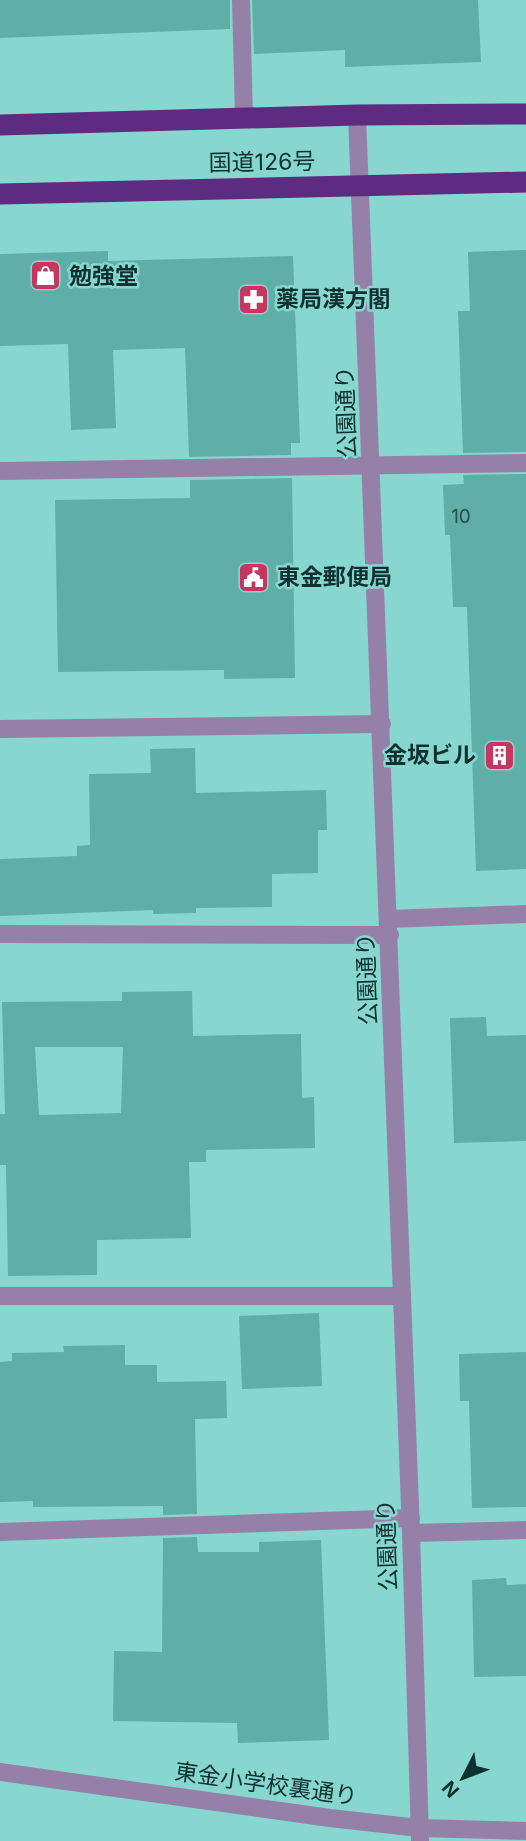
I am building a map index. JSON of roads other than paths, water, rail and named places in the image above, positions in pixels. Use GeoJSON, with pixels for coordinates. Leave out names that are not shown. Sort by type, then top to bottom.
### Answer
{"type":"FeatureCollection","features":[{"type":"Feature","properties":{"kind":"highway","name":"国道126号"},"geometry":{"type":"LineString","coordinates":[[0,125],[358,115],[526,114]]}},
{"type":"Feature","properties":{"kind":"highway","name":"国道126号"},"geometry":{"type":"LineString","coordinates":[[0,194],[526,182]]}},
{"type":"Feature","properties":{"kind":"street"},"geometry":{"type":"LineString","coordinates":[[241,0],[244,118]]}},
{"type":"Feature","properties":{"kind":"street","name":"公園通り"},"geometry":{"type":"LineString","coordinates":[[358,115],[363,186],[411,1526],[419,1834]]}},
{"type":"Feature","properties":{"kind":"street"},"geometry":{"type":"LineString","coordinates":[[0,471],[372,468],[526,463]]}},
{"type":"Feature","properties":{"kind":"street"},"geometry":{"type":"LineString","coordinates":[[0,729],[382,724]]}},
{"type":"Feature","properties":{"kind":"street"},"geometry":{"type":"LineString","coordinates":[[0,934],[389,927],[526,914]]}},
{"type":"Feature","properties":{"kind":"street"},"geometry":{"type":"LineString","coordinates":[[0,1296],[402,1296]]}},
{"type":"Feature","properties":{"kind":"street"},"geometry":{"type":"LineString","coordinates":[[0,1532],[411,1526],[526,1530]]}},
{"type":"Feature","properties":{"kind":"street","name":"東金小学校裏通り"},"geometry":{"type":"LineString","coordinates":[[0,1772],[419,1834],[526,1831]]}},
{"type":"Feature","properties":{"kind":"place","name":"勉強堂"},"geometry":{"type":"Point","coordinates":[46,276]}},
{"type":"Feature","properties":{"kind":"place","name":"薬局漢方閣"},"geometry":{"type":"Point","coordinates":[253,299]}},
{"type":"Feature","properties":{"kind":"place","name":"東金郵便局"},"geometry":{"type":"Point","coordinates":[254,577]}},
{"type":"Feature","properties":{"kind":"place","name":"金坂ビル"},"geometry":{"type":"Point","coordinates":[499,755]}}]}
